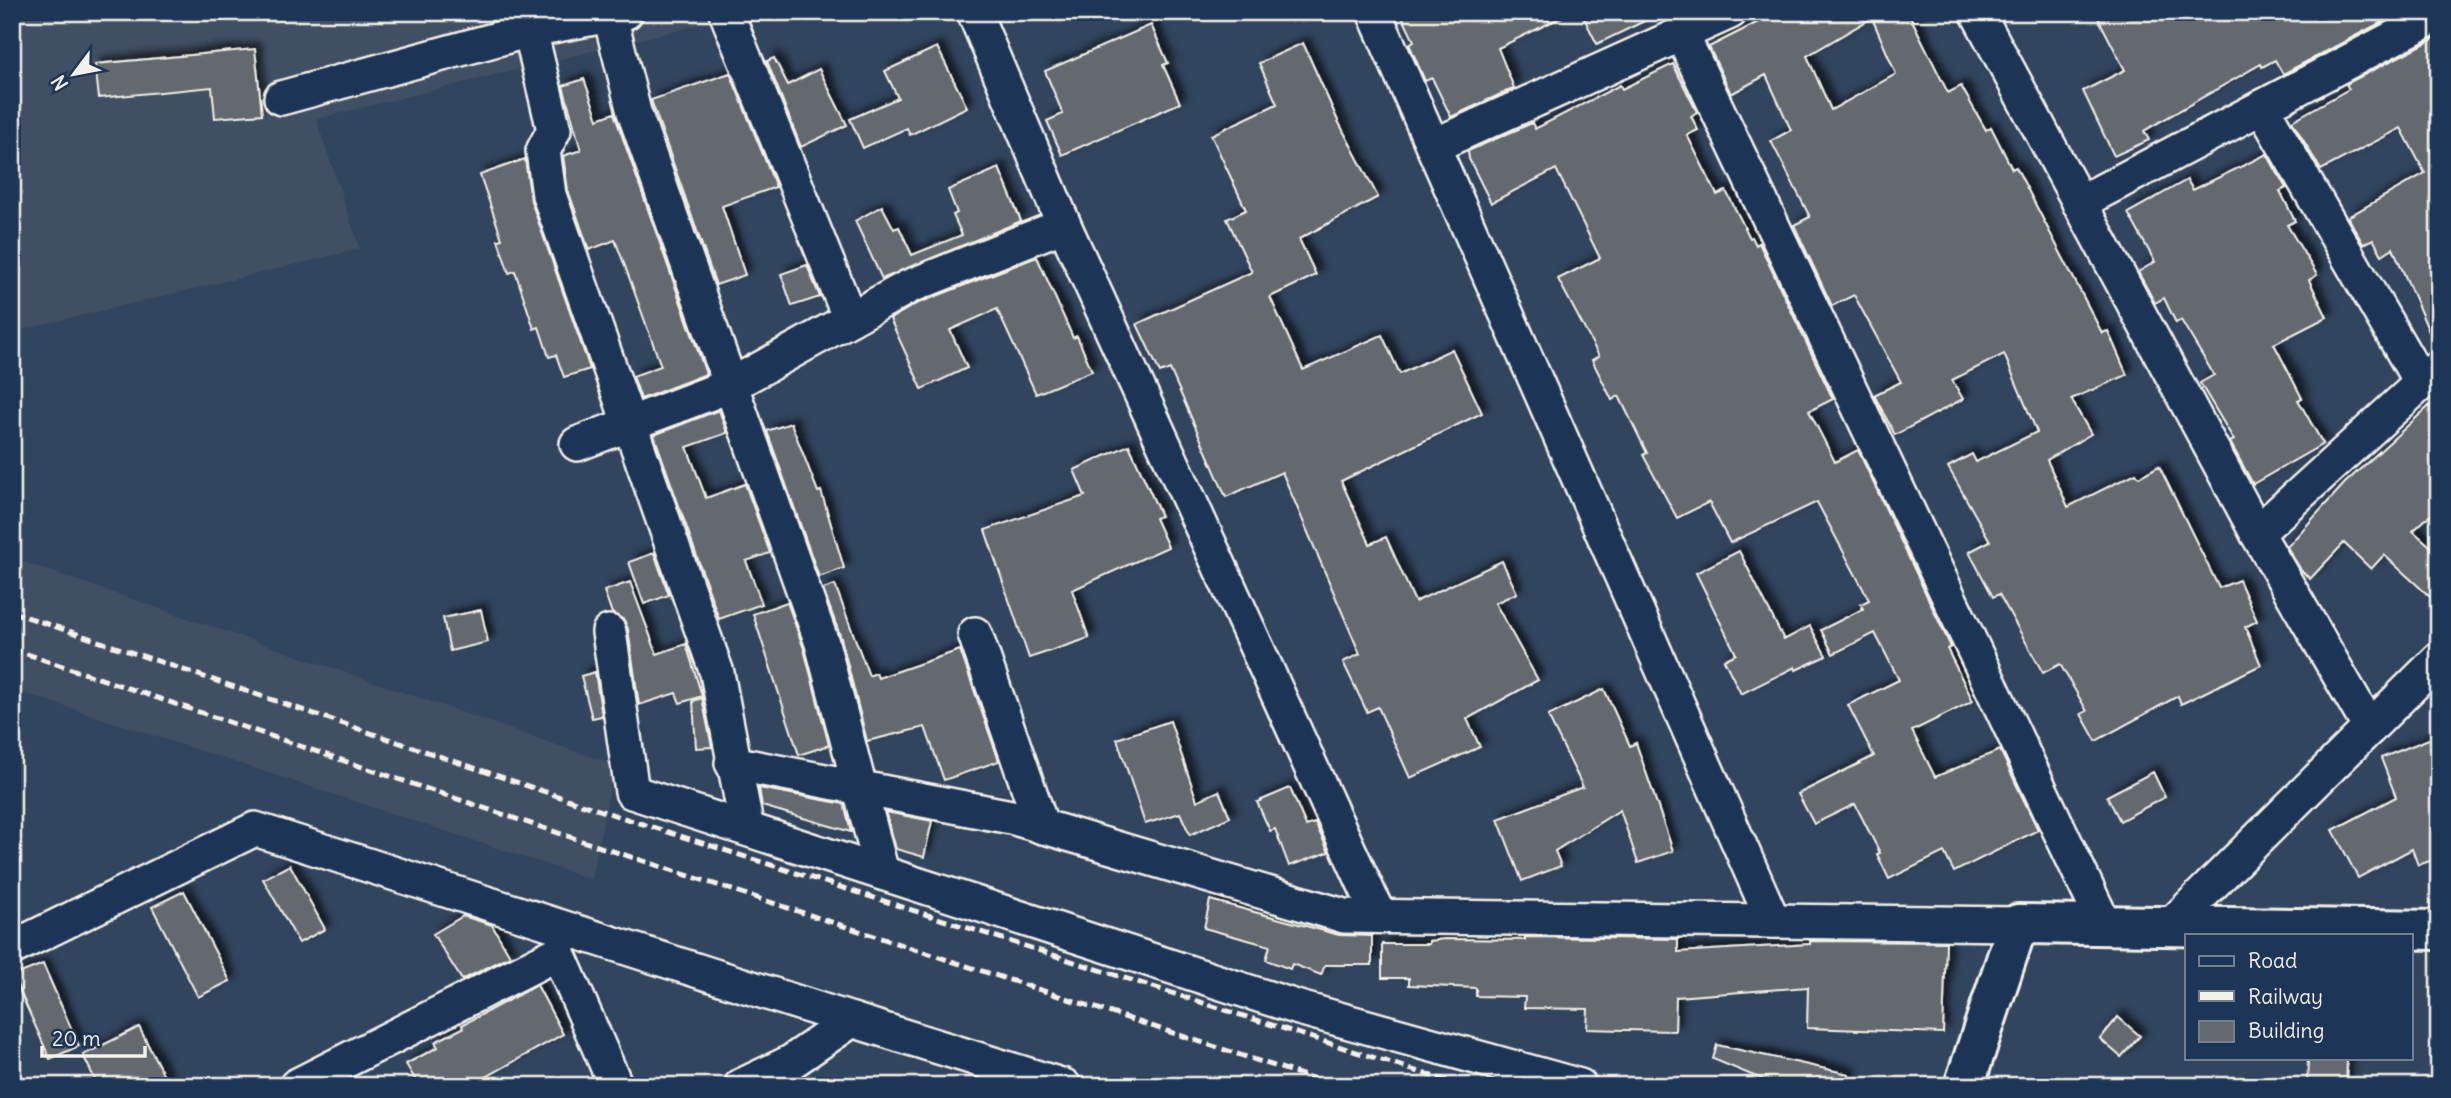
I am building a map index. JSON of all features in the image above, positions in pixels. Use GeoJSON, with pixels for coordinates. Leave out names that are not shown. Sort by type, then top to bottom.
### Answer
{"type":"FeatureCollection","features":[{"type":"Feature","properties":{"kind":"main road"},"geometry":{"type":"LineString","coordinates":[[1964,1086],[2018,924],[2439,930]]}},
{"type":"Feature","properties":{"kind":"street"},"geometry":{"type":"LineString","coordinates":[[726,12],[850,319]]}},
{"type":"Feature","properties":{"kind":"street"},"geometry":{"type":"LineString","coordinates":[[974,12],[1065,225],[1379,916]]}},
{"type":"Feature","properties":{"kind":"street"},"geometry":{"type":"LineString","coordinates":[[1374,12],[1773,921]]}},
{"type":"Feature","properties":{"kind":"street"},"geometry":{"type":"LineString","coordinates":[[1433,146],[1730,12]]}},
{"type":"Feature","properties":{"kind":"street"},"geometry":{"type":"LineString","coordinates":[[281,98],[530,30],[618,14],[635,111],[822,643],[883,873]]}},
{"type":"Feature","properties":{"kind":"street"},"geometry":{"type":"LineString","coordinates":[[2078,203],[2439,14]]}},
{"type":"Feature","properties":{"kind":"street"},"geometry":{"type":"LineString","coordinates":[[1988,16],[2078,203],[2257,533],[2370,728]]}},
{"type":"Feature","properties":{"kind":"street"},"geometry":{"type":"LineString","coordinates":[[530,30],[554,130],[543,151],[549,195],[717,673],[747,829]]}},
{"type":"Feature","properties":{"kind":"street"},"geometry":{"type":"LineString","coordinates":[[1682,35],[2105,926]]}},
{"type":"Feature","properties":{"kind":"street"},"geometry":{"type":"LineString","coordinates":[[2257,533],[2430,375],[2262,107]]}},
{"type":"Feature","properties":{"kind":"street"},"geometry":{"type":"LineString","coordinates":[[577,444],[731,386],[908,287],[1065,225]]}},
{"type":"Feature","properties":{"kind":"street"},"geometry":{"type":"LineString","coordinates":[[609,632],[632,792],[1299,1008],[1580,1086]]}},
{"type":"Feature","properties":{"kind":"street"},"geometry":{"type":"LineString","coordinates":[[975,634],[1042,827]]}},
{"type":"Feature","properties":{"kind":"street"},"geometry":{"type":"LineString","coordinates":[[2170,926],[2439,659]]}},
{"type":"Feature","properties":{"kind":"street"},"geometry":{"type":"LineString","coordinates":[[733,763],[1011,817],[1344,916],[2018,924]]}},
{"type":"Feature","properties":{"kind":"street"},"geometry":{"type":"LineString","coordinates":[[12,948],[255,829],[1064,1086]]}},
{"type":"Feature","properties":{"kind":"street"},"geometry":{"type":"LineString","coordinates":[[296,1086],[558,953],[616,1086]]}},
{"type":"Feature","properties":{"kind":"street"},"geometry":{"type":"LineString","coordinates":[[741,1086],[791,1062],[852,1020]]}},
{"type":"Feature","properties":{"kind":"shaded area"},"geometry":{"type":"Polygon","coordinates":[[[12,12],[751,12],[316,119],[360,249],[12,332],[12,12]]]}},
{"type":"Feature","properties":{"kind":"shaded area"},"geometry":{"type":"Polygon","coordinates":[[[12,558],[615,765],[591,879],[12,689],[12,558]]]}},
{"type":"Feature","properties":{"kind":"building"},"geometry":{"type":"Polygon","coordinates":[[[1400,12],[1572,12],[1498,48],[1514,88],[1451,117],[1432,78],[1425,81],[1409,44],[1414,41],[1400,12]]]}},
{"type":"Feature","properties":{"kind":"building"},"geometry":{"type":"Polygon","coordinates":[[[1581,12],[1663,12],[1597,44],[1581,12]]]}},
{"type":"Feature","properties":{"kind":"building"},"geometry":{"type":"Polygon","coordinates":[[[1778,12],[1908,12],[1948,93],[1961,86],[1986,130],[1991,127],[2012,169],[2016,167],[2102,333],[2108,331],[2127,375],[2071,399],[2091,434],[2047,460],[2068,507],[2136,473],[2139,477],[2159,466],[2219,588],[2239,580],[2257,621],[2245,627],[2261,665],[2181,704],[2178,696],[2096,741],[2081,714],[2087,711],[2060,664],[2043,673],[1999,594],[1993,597],[1969,552],[1990,541],[1948,467],[1972,454],[1976,462],[2037,432],[2004,354],[1952,380],[1963,399],[1895,435],[1874,395],[1901,382],[1854,295],[1832,306],[1794,225],[1810,217],[1771,141],[1791,130],[1766,75],[1731,94],[1709,47],[1778,12]],[[1872,18],[1807,56],[1831,110],[1896,74],[1872,18]]]}},
{"type":"Feature","properties":{"kind":"building"},"geometry":{"type":"Polygon","coordinates":[[[2095,12],[2401,12],[2283,74],[2275,60],[2262,67],[2261,64],[2144,131],[2149,140],[2114,156],[2083,91],[2125,70],[2095,12]]]}},
{"type":"Feature","properties":{"kind":"building"},"geometry":{"type":"Polygon","coordinates":[[[1151,25],[1168,63],[1163,65],[1180,103],[1062,155],[1047,121],[1063,114],[1045,71],[1151,25]]]}},
{"type":"Feature","properties":{"kind":"building"},"geometry":{"type":"Polygon","coordinates":[[[2439,36],[2439,348],[2436,348],[2393,248],[2382,255],[2373,239],[2363,244],[2348,217],[2425,173],[2401,128],[2321,170],[2292,121],[2349,89],[2346,84],[2439,36]]]}},
{"type":"Feature","properties":{"kind":"building"},"geometry":{"type":"Polygon","coordinates":[[[1303,43],[1338,121],[1378,197],[1299,239],[1316,275],[1270,297],[1303,370],[1382,335],[1400,374],[1452,349],[1482,413],[1341,481],[1370,544],[1386,537],[1415,602],[1502,561],[1517,593],[1495,603],[1538,680],[1467,719],[1480,747],[1410,778],[1378,707],[1367,712],[1343,662],[1360,654],[1282,472],[1226,497],[1170,369],[1160,373],[1137,324],[1252,272],[1227,219],[1246,210],[1211,135],[1277,104],[1259,63],[1303,43]]]}},
{"type":"Feature","properties":{"kind":"building"},"geometry":{"type":"Polygon","coordinates":[[[937,47],[967,107],[910,135],[907,128],[863,148],[850,119],[898,98],[885,71],[937,47]]]}},
{"type":"Feature","properties":{"kind":"building"},"geometry":{"type":"Polygon","coordinates":[[[255,49],[262,114],[215,118],[212,87],[99,98],[95,64],[255,49]]]}},
{"type":"Feature","properties":{"kind":"building"},"geometry":{"type":"Polygon","coordinates":[[[774,58],[788,85],[819,69],[847,125],[801,147],[767,61],[774,58]]]}},
{"type":"Feature","properties":{"kind":"building"},"geometry":{"type":"Polygon","coordinates":[[[1673,64],[1697,112],[1691,116],[1698,130],[1687,135],[1717,195],[1726,191],[1750,238],[1752,237],[1756,245],[1759,243],[1833,399],[1809,411],[1835,462],[1858,450],[1951,647],[1947,649],[1973,701],[1912,731],[1935,777],[2000,750],[2038,830],[1954,872],[1944,852],[1889,879],[1877,854],[1880,853],[1855,804],[1814,824],[1798,794],[1874,756],[1848,705],[1899,680],[1875,633],[1833,654],[1821,630],[1863,609],[1861,604],[1869,600],[1817,502],[1730,543],[1709,502],[1677,518],[1643,455],[1647,453],[1619,396],[1612,400],[1592,360],[1599,356],[1558,279],[1600,258],[1556,169],[1491,203],[1469,159],[1468,151],[1532,123],[1535,129],[1620,85],[1622,89],[1673,64]]]}},
{"type":"Feature","properties":{"kind":"building"},"geometry":{"type":"Polygon","coordinates":[[[730,73],[776,187],[722,206],[745,275],[716,285],[651,100],[730,73]]]}},
{"type":"Feature","properties":{"kind":"building"},"geometry":{"type":"Polygon","coordinates":[[[584,79],[598,119],[614,113],[706,374],[641,399],[633,376],[661,366],[615,240],[589,250],[568,190],[563,156],[581,150],[563,86],[584,79]]]}},
{"type":"Feature","properties":{"kind":"building"},"geometry":{"type":"Polygon","coordinates":[[[2267,154],[2286,188],[2280,191],[2295,221],[2287,225],[2317,275],[2309,280],[2327,317],[2274,344],[2302,398],[2298,400],[2323,444],[2253,484],[2230,442],[2234,440],[2200,383],[2214,375],[2181,320],[2176,323],[2164,298],[2155,303],[2138,272],[2155,262],[2128,213],[2187,180],[2193,190],[2267,154]]]}},
{"type":"Feature","properties":{"kind":"building"},"geometry":{"type":"Polygon","coordinates":[[[525,159],[531,201],[590,369],[564,377],[556,355],[549,357],[539,327],[534,329],[515,271],[509,273],[498,240],[502,239],[480,175],[525,159]]]}},
{"type":"Feature","properties":{"kind":"building"},"geometry":{"type":"Polygon","coordinates":[[[999,168],[1021,221],[882,279],[855,221],[882,206],[894,229],[899,227],[912,255],[962,235],[953,215],[957,213],[948,190],[999,168]]]}},
{"type":"Feature","properties":{"kind":"building"},"geometry":{"type":"Polygon","coordinates":[[[1037,257],[1073,338],[1077,336],[1092,371],[1036,394],[997,309],[950,330],[967,368],[922,389],[890,319],[916,304],[1037,257]]]}},
{"type":"Feature","properties":{"kind":"building"},"geometry":{"type":"Polygon","coordinates":[[[807,265],[820,297],[792,306],[781,274],[807,265]]]}},
{"type":"Feature","properties":{"kind":"building"},"geometry":{"type":"Polygon","coordinates":[[[2439,397],[2439,507],[2413,531],[2439,554],[2439,605],[2384,555],[2371,569],[2344,543],[2310,579],[2287,547],[2345,483],[2439,397]]]}},
{"type":"Feature","properties":{"kind":"building"},"geometry":{"type":"Polygon","coordinates":[[[719,410],[727,433],[687,447],[706,498],[745,484],[770,553],[746,561],[762,604],[719,619],[654,435],[719,410]]]}},
{"type":"Feature","properties":{"kind":"building"},"geometry":{"type":"Polygon","coordinates":[[[791,423],[818,492],[821,491],[844,568],[819,577],[767,431],[791,423]]]}},
{"type":"Feature","properties":{"kind":"building"},"geometry":{"type":"Polygon","coordinates":[[[1129,445],[1161,516],[1155,518],[1168,547],[1072,590],[1089,638],[1029,658],[985,530],[1085,496],[1074,470],[1129,445]]]}},
{"type":"Feature","properties":{"kind":"building"},"geometry":{"type":"Polygon","coordinates":[[[1739,551],[1784,640],[1810,626],[1826,656],[1796,670],[1795,667],[1741,694],[1724,660],[1736,654],[1696,573],[1739,551]]]}},
{"type":"Feature","properties":{"kind":"building"},"geometry":{"type":"Polygon","coordinates":[[[654,553],[669,595],[644,604],[629,562],[654,553]]]}},
{"type":"Feature","properties":{"kind":"building"},"geometry":{"type":"Polygon","coordinates":[[[630,582],[657,654],[686,644],[702,696],[680,703],[676,693],[639,705],[628,629],[624,620],[612,613],[604,591],[630,582]]]}},
{"type":"Feature","properties":{"kind":"building"},"geometry":{"type":"Polygon","coordinates":[[[835,585],[869,676],[876,673],[878,678],[960,650],[999,761],[944,780],[925,727],[867,741],[841,638],[823,589],[835,585]]]}},
{"type":"Feature","properties":{"kind":"building"},"geometry":{"type":"Polygon","coordinates":[[[787,602],[804,649],[829,745],[799,755],[753,614],[787,602]]]}},
{"type":"Feature","properties":{"kind":"building"},"geometry":{"type":"Polygon","coordinates":[[[481,610],[488,642],[450,651],[443,618],[481,610]]]}},
{"type":"Feature","properties":{"kind":"building"},"geometry":{"type":"Polygon","coordinates":[[[595,672],[602,716],[592,718],[581,676],[595,672]]]}},
{"type":"Feature","properties":{"kind":"building"},"geometry":{"type":"Polygon","coordinates":[[[1604,689],[1630,746],[1636,743],[1673,851],[1638,863],[1620,810],[1555,851],[1561,866],[1522,881],[1498,819],[1583,787],[1548,716],[1604,689]]]}},
{"type":"Feature","properties":{"kind":"building"},"geometry":{"type":"Polygon","coordinates":[[[702,698],[712,747],[696,748],[693,701],[702,698]]]}},
{"type":"Feature","properties":{"kind":"building"},"geometry":{"type":"Polygon","coordinates":[[[1170,721],[1197,801],[1219,791],[1230,817],[1190,835],[1180,813],[1145,824],[1117,739],[1170,721]]]}},
{"type":"Feature","properties":{"kind":"building"},"geometry":{"type":"Polygon","coordinates":[[[2439,735],[2439,858],[2418,865],[2412,849],[2358,878],[2333,830],[2396,797],[2381,758],[2439,735]]]}},
{"type":"Feature","properties":{"kind":"building"},"geometry":{"type":"Polygon","coordinates":[[[2153,772],[2165,797],[2120,821],[2107,796],[2153,772]]]}},
{"type":"Feature","properties":{"kind":"building"},"geometry":{"type":"Polygon","coordinates":[[[759,788],[844,804],[851,832],[762,806],[759,788]]]}},
{"type":"Feature","properties":{"kind":"building"},"geometry":{"type":"Polygon","coordinates":[[[1290,788],[1306,826],[1315,823],[1329,852],[1289,866],[1275,829],[1270,831],[1257,802],[1290,788]]]}},
{"type":"Feature","properties":{"kind":"building"},"geometry":{"type":"Polygon","coordinates":[[[886,812],[932,821],[924,857],[896,849],[886,812]]]}},
{"type":"Feature","properties":{"kind":"building"},"geometry":{"type":"Polygon","coordinates":[[[290,865],[325,929],[299,943],[263,879],[290,865]]]}},
{"type":"Feature","properties":{"kind":"building"},"geometry":{"type":"Polygon","coordinates":[[[184,891],[230,981],[198,997],[152,907],[184,891]]]}},
{"type":"Feature","properties":{"kind":"building"},"geometry":{"type":"Polygon","coordinates":[[[1210,900],[1339,935],[1372,936],[1372,965],[1325,965],[1321,975],[1292,964],[1290,969],[1266,960],[1270,946],[1204,928],[1210,900]]]}},
{"type":"Feature","properties":{"kind":"building"},"geometry":{"type":"Polygon","coordinates":[[[463,916],[492,925],[510,956],[462,980],[433,934],[463,916]]]}},
{"type":"Feature","properties":{"kind":"building"},"geometry":{"type":"Polygon","coordinates":[[[1525,937],[1678,939],[1678,952],[1810,944],[1810,941],[1946,942],[1943,1033],[1807,1028],[1808,987],[1676,997],[1675,1031],[1623,1030],[1587,1029],[1588,1009],[1524,1008],[1525,997],[1476,996],[1476,988],[1409,985],[1409,978],[1382,978],[1382,944],[1429,944],[1429,941],[1445,939],[1525,940],[1525,937]]]}},
{"type":"Feature","properties":{"kind":"building"},"geometry":{"type":"Polygon","coordinates":[[[43,964],[79,1046],[50,1059],[13,976],[43,964]]]}},
{"type":"Feature","properties":{"kind":"building"},"geometry":{"type":"Polygon","coordinates":[[[537,985],[563,1034],[470,1086],[419,1086],[406,1064],[438,1047],[435,1042],[463,1028],[462,1025],[537,985]]]}},
{"type":"Feature","properties":{"kind":"building"},"geometry":{"type":"Polygon","coordinates":[[[2118,1017],[2140,1036],[2121,1057],[2100,1039],[2118,1017]]]}},
{"type":"Feature","properties":{"kind":"building"},"geometry":{"type":"Polygon","coordinates":[[[139,1027],[169,1086],[98,1086],[83,1055],[139,1027]]]}},
{"type":"Feature","properties":{"kind":"building"},"geometry":{"type":"Polygon","coordinates":[[[1717,1045],[1849,1074],[1848,1086],[1778,1086],[1713,1059],[1717,1045]]]}},
{"type":"Feature","properties":{"kind":"building"},"geometry":{"type":"Polygon","coordinates":[[[2308,1060],[2347,1060],[2346,1086],[2307,1086],[2308,1060]]]}},
{"type":"Feature","properties":{"kind":"railway"},"geometry":{"type":"LineString","coordinates":[[12,612],[602,811],[1463,1086]]}},
{"type":"Feature","properties":{"kind":"railway"},"geometry":{"type":"LineString","coordinates":[[12,649],[585,842],[1336,1086]]}}]}
